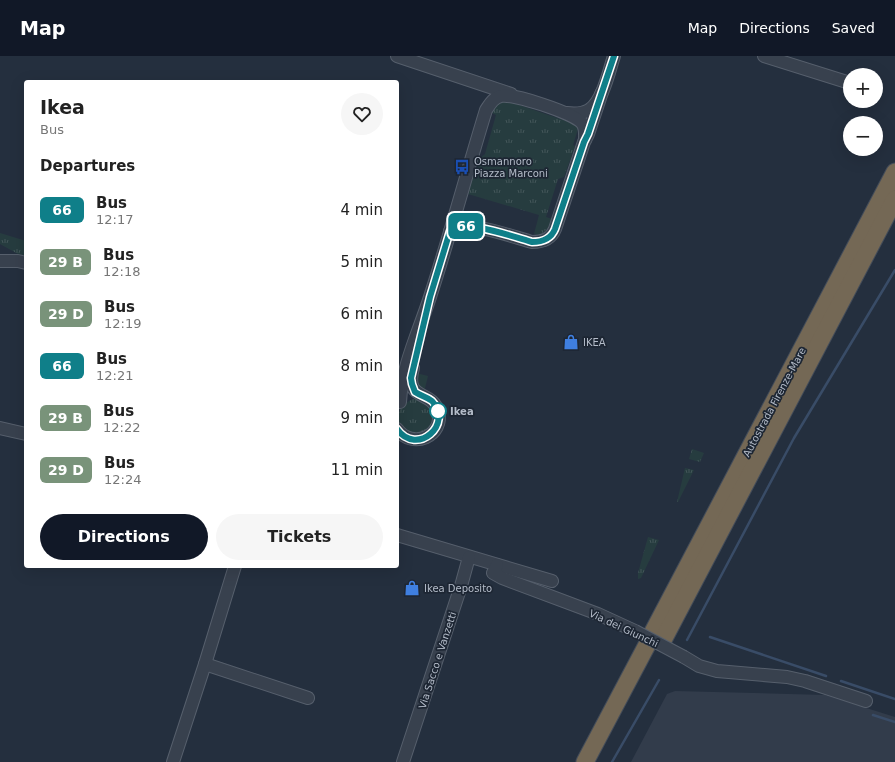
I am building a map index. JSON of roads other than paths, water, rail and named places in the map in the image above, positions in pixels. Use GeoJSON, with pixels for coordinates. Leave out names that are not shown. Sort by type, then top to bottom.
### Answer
{"type":"FeatureCollection","features":[{"type":"Feature","properties":{"kind":"highway"},"geometry":{"type":"LineString","coordinates":[[890,194],[895,168]]}},
{"type":"Feature","properties":{"kind":"highway","name":"Autostrada Firenze-Mare"},"geometry":{"type":"LineString","coordinates":[[585,762],[656,641],[798,385],[890,194],[895,172]]}},
{"type":"Feature","properties":{"kind":"highway","name":"Autostrada Firenze-Mare"},"geometry":{"type":"LineString","coordinates":[[599,762],[656,641],[890,194]]}},
{"type":"Feature","properties":{"kind":"highway"},"geometry":{"type":"LineString","coordinates":[[798,385],[824,343],[895,219]]}},
{"type":"Feature","properties":{"kind":"street"},"geometry":{"type":"LineString","coordinates":[[397,56],[563,112],[577,114],[589,110],[593,107],[602,92]]}},
{"type":"Feature","properties":{"kind":"street"},"geometry":{"type":"LineString","coordinates":[[459,201],[459,210],[462,218],[468,224],[532,242],[541,242],[549,238],[555,229],[614,56]]}},
{"type":"Feature","properties":{"kind":"street"},"geometry":{"type":"LineString","coordinates":[[764,56],[843,81]]}},
{"type":"Feature","properties":{"kind":"street"},"geometry":{"type":"LineString","coordinates":[[399,400],[408,361],[430,297],[486,110],[487,101],[485,91],[473,82]]}},
{"type":"Feature","properties":{"kind":"street"},"geometry":{"type":"LineString","coordinates":[[486,110],[491,101],[497,97],[504,95],[516,96]]}},
{"type":"Feature","properties":{"kind":"street"},"geometry":{"type":"LineString","coordinates":[[563,112],[582,123],[585,131],[585,140]]}},
{"type":"Feature","properties":{"kind":"street"},"geometry":{"type":"LineString","coordinates":[[450,231],[457,227],[474,226]]}},
{"type":"Feature","properties":{"kind":"street"},"geometry":{"type":"LineString","coordinates":[[0,251],[22,262]]}},
{"type":"Feature","properties":{"kind":"street"},"geometry":{"type":"LineString","coordinates":[[0,261],[22,262]]}},
{"type":"Feature","properties":{"kind":"street"},"geometry":{"type":"LineString","coordinates":[[399,436],[421,439],[433,432],[438,424],[438,414],[435,404],[414,390],[411,378],[430,297]]}},
{"type":"Feature","properties":{"kind":"street"},"geometry":{"type":"LineString","coordinates":[[399,369],[403,368],[408,361]]}},
{"type":"Feature","properties":{"kind":"street"},"geometry":{"type":"LineString","coordinates":[[399,400],[410,396],[421,395]]}},
{"type":"Feature","properties":{"kind":"street"},"geometry":{"type":"LineString","coordinates":[[0,428],[24,434]]}},
{"type":"Feature","properties":{"kind":"street"},"geometry":{"type":"LineString","coordinates":[[399,431],[404,436],[412,439]]}},
{"type":"Feature","properties":{"kind":"street"},"geometry":{"type":"LineString","coordinates":[[399,536],[552,581]]}},
{"type":"Feature","properties":{"kind":"street","name":"Via Sacco e Vanzetti"},"geometry":{"type":"LineString","coordinates":[[403,762],[461,586],[469,557]]}},
{"type":"Feature","properties":{"kind":"street","name":"Via dei Giunchi"},"geometry":{"type":"LineString","coordinates":[[497,565],[493,573],[502,578],[598,614],[635,631],[699,666],[717,671],[787,677],[866,700]]}},
{"type":"Feature","properties":{"kind":"street"},"geometry":{"type":"LineString","coordinates":[[173,762],[205,664],[233,568]]}},
{"type":"Feature","properties":{"kind":"street"},"geometry":{"type":"LineString","coordinates":[[205,664],[308,698]]}},
{"type":"Feature","properties":{"kind":"waterway"},"geometry":{"type":"LineString","coordinates":[[687,640],[794,438],[895,270]]}},
{"type":"Feature","properties":{"kind":"waterway"},"geometry":{"type":"LineString","coordinates":[[710,637],[826,676]]}},
{"type":"Feature","properties":{"kind":"waterway"},"geometry":{"type":"LineString","coordinates":[[612,762],[659,680]]}},
{"type":"Feature","properties":{"kind":"waterway"},"geometry":{"type":"LineString","coordinates":[[841,681],[895,699]]}},
{"type":"Feature","properties":{"kind":"waterway"},"geometry":{"type":"LineString","coordinates":[[873,715],[895,722]]}},
{"type":"Feature","properties":{"kind":"place","name":"Osmannoro Piazza Marconi"},"geometry":{"type":"Point","coordinates":[462,167]}},
{"type":"Feature","properties":{"kind":"place","name":"IKEA"},"geometry":{"type":"Point","coordinates":[571,342]}},
{"type":"Feature","properties":{"kind":"place","name":"Ikea"},"geometry":{"type":"Point","coordinates":[438,411]}},
{"type":"Feature","properties":{"kind":"place","name":"Ikea Deposito"},"geometry":{"type":"Point","coordinates":[412,588]}}]}
